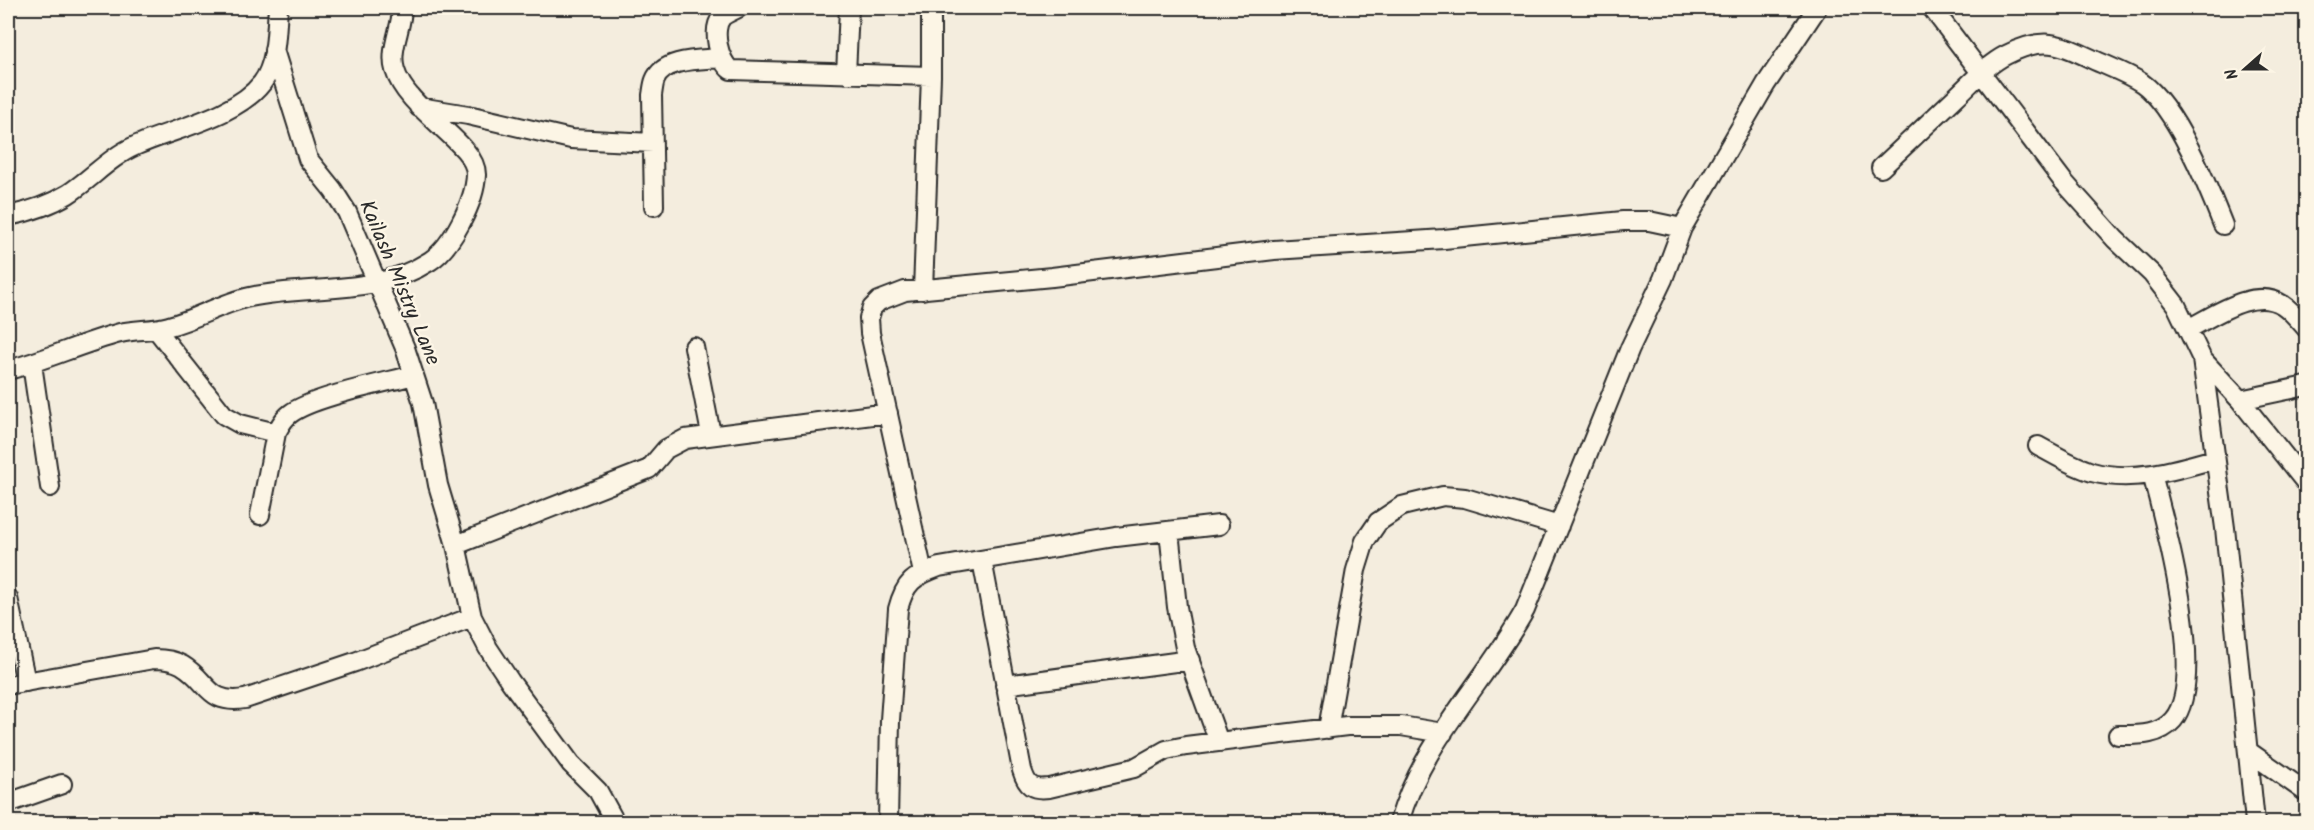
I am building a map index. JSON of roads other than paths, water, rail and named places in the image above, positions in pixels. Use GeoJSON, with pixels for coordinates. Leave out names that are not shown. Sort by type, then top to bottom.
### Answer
{"type":"FeatureCollection","features":[{"type":"Feature","properties":{"kind":"street"},"geometry":{"type":"LineString","coordinates":[[8,216],[52,202],[69,193],[110,161],[134,146],[213,116],[244,99],[262,83],[274,50],[278,8]]}},
{"type":"Feature","properties":{"kind":"street"},"geometry":{"type":"LineString","coordinates":[[8,370],[32,364],[123,332],[171,326],[248,297],[278,292],[379,284],[411,272],[433,260],[448,245],[457,230],[473,193],[476,174],[474,161],[464,147],[419,107],[400,84],[394,67],[394,50],[402,8]]}},
{"type":"Feature","properties":{"kind":"street"},"geometry":{"type":"LineString","coordinates":[[738,8],[720,18],[717,26],[721,58],[725,66],[731,70],[931,76]]}},
{"type":"Feature","properties":{"kind":"street"},"geometry":{"type":"LineString","coordinates":[[846,74],[849,8]]}},
{"type":"Feature","properties":{"kind":"street"},"geometry":{"type":"LineString","coordinates":[[923,290],[931,76],[931,8]]}},
{"type":"Feature","properties":{"kind":"street"},"geometry":{"type":"LineString","coordinates":[[1399,822],[1412,786],[1427,756],[1510,638],[1525,610],[1630,348],[1663,279],[1682,228],[1737,134],[1817,8]]}},
{"type":"Feature","properties":{"kind":"street"},"geometry":{"type":"LineString","coordinates":[[1932,8],[2063,181],[2115,239],[2152,274],[2176,305],[2202,359],[2232,591],[2255,822]]}},
{"type":"Feature","properties":{"kind":"street"},"geometry":{"type":"LineString","coordinates":[[1881,168],[1982,73],[2005,56],[2041,43],[2056,44],[2075,49],[2142,84],[2158,100],[2182,135],[2223,225]]}},
{"type":"Feature","properties":{"kind":"street","name":"Kailash Mistry Lane"},"geometry":{"type":"LineString","coordinates":[[274,50],[308,159],[347,212],[379,284],[414,375],[423,403],[438,485],[456,545],[472,617],[488,648],[510,681],[571,764],[598,791],[615,822]]}},
{"type":"Feature","properties":{"kind":"street"},"geometry":{"type":"LineString","coordinates":[[654,206],[652,95],[655,81],[661,72],[684,61],[721,58]]}},
{"type":"Feature","properties":{"kind":"street"},"geometry":{"type":"LineString","coordinates":[[419,107],[468,115],[571,139],[653,143]]}},
{"type":"Feature","properties":{"kind":"street"},"geometry":{"type":"LineString","coordinates":[[923,573],[870,333],[869,318],[872,308],[879,300],[905,291],[1052,278],[1274,250],[1444,239],[1623,221],[1649,221],[1682,228]]}},
{"type":"Feature","properties":{"kind":"street"},"geometry":{"type":"LineString","coordinates":[[2188,329],[2248,300],[2261,299],[2282,304],[2307,328]]}},
{"type":"Feature","properties":{"kind":"street"},"geometry":{"type":"LineString","coordinates":[[156,329],[224,415],[240,424],[276,433]]}},
{"type":"Feature","properties":{"kind":"street"},"geometry":{"type":"LineString","coordinates":[[694,347],[711,434]]}},
{"type":"Feature","properties":{"kind":"street"},"geometry":{"type":"LineString","coordinates":[[2202,359],[2240,400],[2307,483]]}},
{"type":"Feature","properties":{"kind":"street"},"geometry":{"type":"LineString","coordinates":[[32,364],[50,487]]}},
{"type":"Feature","properties":{"kind":"street"},"geometry":{"type":"LineString","coordinates":[[260,515],[276,433],[290,413],[305,406],[414,375]]}},
{"type":"Feature","properties":{"kind":"street"},"geometry":{"type":"LineString","coordinates":[[2240,400],[2307,386]]}},
{"type":"Feature","properties":{"kind":"street"},"geometry":{"type":"LineString","coordinates":[[456,545],[637,474],[649,468],[674,443],[711,434],[888,413]]}},
{"type":"Feature","properties":{"kind":"street"},"geometry":{"type":"LineString","coordinates":[[2038,446],[2071,465],[2092,472],[2112,475],[2152,474],[2214,459]]}},
{"type":"Feature","properties":{"kind":"street"},"geometry":{"type":"LineString","coordinates":[[2118,735],[2146,735],[2162,729],[2174,719],[2181,704],[2185,684],[2186,651],[2181,602],[2174,560],[2152,474]]}},
{"type":"Feature","properties":{"kind":"street"},"geometry":{"type":"LineString","coordinates":[[1328,729],[1356,570],[1365,541],[1378,522],[1402,506],[1443,496],[1465,498],[1559,526]]}},
{"type":"Feature","properties":{"kind":"street"},"geometry":{"type":"LineString","coordinates":[[888,822],[890,720],[898,609],[902,592],[910,582],[923,573],[939,567],[1116,537],[1219,525]]}},
{"type":"Feature","properties":{"kind":"street"},"geometry":{"type":"LineString","coordinates":[[1169,531],[1178,607],[1190,660],[1220,742]]}},
{"type":"Feature","properties":{"kind":"street"},"geometry":{"type":"LineString","coordinates":[[982,560],[1022,770],[1030,787],[1037,789],[1134,768],[1166,750],[1220,742],[1372,725],[1443,733]]}},
{"type":"Feature","properties":{"kind":"street"},"geometry":{"type":"LineString","coordinates":[[8,598],[17,683],[140,660],[162,659],[182,665],[220,699],[231,701],[245,699],[355,662],[472,617]]}},
{"type":"Feature","properties":{"kind":"street"},"geometry":{"type":"LineString","coordinates":[[1005,685],[1190,660]]}},
{"type":"Feature","properties":{"kind":"street"},"geometry":{"type":"LineString","coordinates":[[2248,751],[2307,792]]}},
{"type":"Feature","properties":{"kind":"street"},"geometry":{"type":"LineString","coordinates":[[8,803],[62,784]]}}]}
